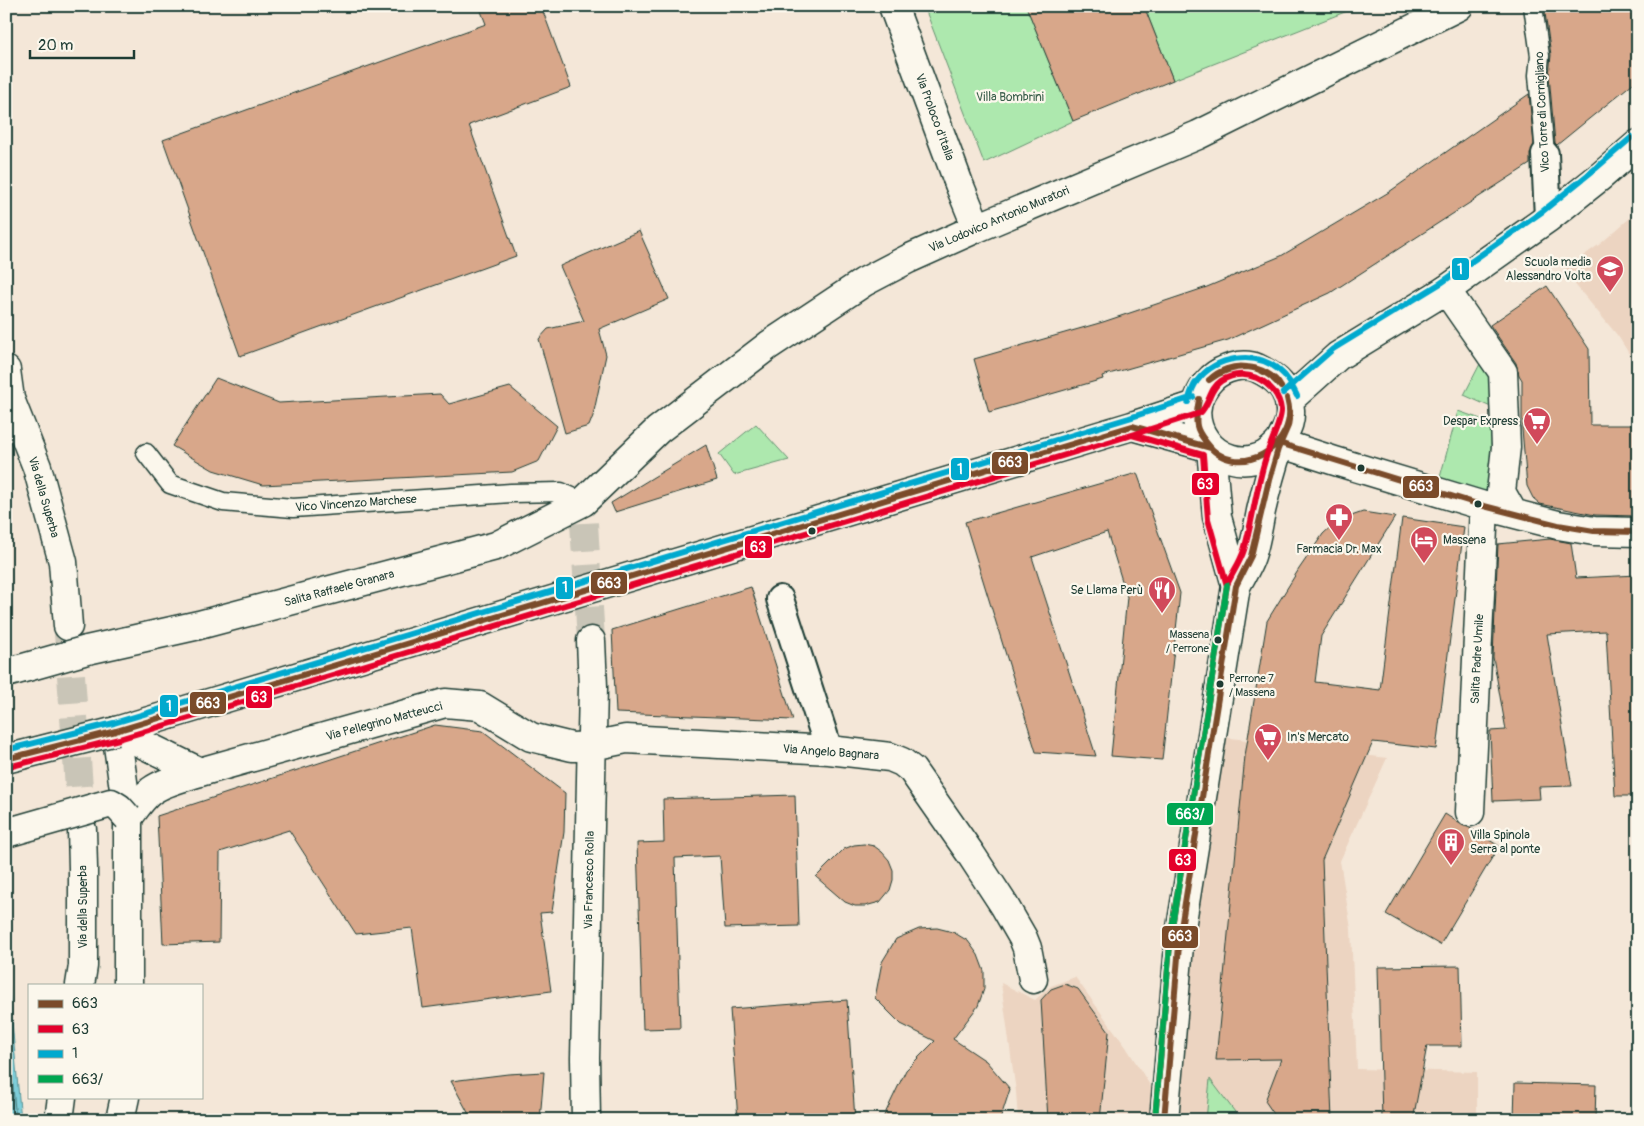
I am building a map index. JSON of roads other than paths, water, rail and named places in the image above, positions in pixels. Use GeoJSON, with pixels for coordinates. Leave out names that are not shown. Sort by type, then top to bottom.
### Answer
{"type":"FeatureCollection","features":[{"type":"Feature","properties":{"kind":"street","name":"Via Proloco d'Italia"},"geometry":{"type":"LineString","coordinates":[[893,6],[959,184],[978,228]]}},
{"type":"Feature","properties":{"kind":"street","name":"Via Lodovico Antonio Muratori"},"geometry":{"type":"LineString","coordinates":[[583,513],[658,430],[768,344],[864,282],[908,258],[1198,135],[1459,6]]}},
{"type":"Feature","properties":{"kind":"street"},"geometry":{"type":"LineString","coordinates":[[1288,400],[1338,356],[1446,290],[1548,218],[1638,144]]}},
{"type":"Feature","properties":{"kind":"street","name":"Vico Torre di Cornigliano"},"geometry":{"type":"LineString","coordinates":[[1545,154],[1548,218]]}},
{"type":"Feature","properties":{"kind":"street"},"geometry":{"type":"LineString","coordinates":[[1446,290],[1503,372],[1506,447],[1501,492],[1513,513]]}},
{"type":"Feature","properties":{"kind":"street"},"geometry":{"type":"LineString","coordinates":[[1271,375],[1338,356]]}},
{"type":"Feature","properties":{"kind":"street"},"geometry":{"type":"LineString","coordinates":[[1132,426],[1211,448],[1227,458],[1246,460],[1264,455],[1279,443],[1286,433],[1290,411],[1282,386],[1271,375],[1254,367],[1234,366],[1217,374],[1203,387],[1196,405],[1198,429],[1211,448],[1217,517],[1236,586]]}},
{"type":"Feature","properties":{"kind":"street","name":"Via della Superba"},"geometry":{"type":"LineString","coordinates":[[6,370],[10,399],[37,467],[63,562],[68,626]]}},
{"type":"Feature","properties":{"kind":"street"},"geometry":{"type":"LineString","coordinates":[[6,759],[182,711],[1132,426],[1196,405]]}},
{"type":"Feature","properties":{"kind":"street"},"geometry":{"type":"LineString","coordinates":[[1279,443],[1335,462],[1484,506],[1567,527],[1594,531],[1638,532]]}},
{"type":"Feature","properties":{"kind":"street"},"geometry":{"type":"LineString","coordinates":[[1164,1120],[1180,934],[1236,586],[1251,557],[1279,443]]}},
{"type":"Feature","properties":{"kind":"street","name":"Salita Padre Umile"},"geometry":{"type":"LineString","coordinates":[[1470,812],[1484,506]]}},
{"type":"Feature","properties":{"kind":"street","name":"Salita Raffaele Granara"},"geometry":{"type":"LineString","coordinates":[[6,673],[86,650],[199,625],[496,546],[583,513]]}},
{"type":"Feature","properties":{"kind":"street"},"geometry":{"type":"LineString","coordinates":[[780,599],[829,750]]}},
{"type":"Feature","properties":{"kind":"street","name":"Via Francesco Rolla"},"geometry":{"type":"LineString","coordinates":[[586,1120],[585,1058],[593,687],[591,641]]}},
{"type":"Feature","properties":{"kind":"street","name":"Via Pellegrino Matteucci"},"geometry":{"type":"LineString","coordinates":[[128,818],[152,790],[168,783],[200,772],[445,703],[480,706],[531,737],[572,747],[592,746]]}},
{"type":"Feature","properties":{"kind":"street"},"geometry":{"type":"LineString","coordinates":[[116,730],[200,772]]}},
{"type":"Feature","properties":{"kind":"street"},"geometry":{"type":"LineString","coordinates":[[116,730],[128,818],[128,984]]}},
{"type":"Feature","properties":{"kind":"street","name":"Via Angelo Bagnara"},"geometry":{"type":"LineString","coordinates":[[592,746],[626,739],[829,750],[890,756],[902,762],[912,770],[970,853],[1018,930],[1026,948],[1033,979]]}},
{"type":"Feature","properties":{"kind":"street"},"geometry":{"type":"LineString","coordinates":[[6,833],[111,803],[120,808],[128,818]]}},
{"type":"Feature","properties":{"kind":"street","name":"Via della Superba"},"geometry":{"type":"LineString","coordinates":[[80,984],[83,966],[82,830]]}},
{"type":"Feature","properties":{"kind":"street"},"geometry":{"type":"LineString","coordinates":[[59,1120],[62,1098]]}},
{"type":"Feature","properties":{"kind":"street"},"geometry":{"type":"LineString","coordinates":[[120,1120],[125,1098]]}},
{"type":"Feature","properties":{"kind":"lane","name":"Vico Torre di Cornigliano"},"geometry":{"type":"LineString","coordinates":[[1533,6],[1540,56],[1538,75],[1545,154]]}},
{"type":"Feature","properties":{"kind":"lane","name":"Vico Vincenzo Marchese"},"geometry":{"type":"LineString","coordinates":[[146,453],[170,484],[223,502],[292,508],[511,492],[561,492],[583,513]]}},
{"type":"Feature","properties":{"kind":"water"},"geometry":{"type":"Polygon","coordinates":[[[6,957],[21,1120],[6,1120],[6,957]]]}},
{"type":"Feature","properties":{"kind":"tunnel"},"geometry":{"type":"LineString","coordinates":[[584,523],[591,641]]}},
{"type":"Feature","properties":{"kind":"tunnel"},"geometry":{"type":"LineString","coordinates":[[68,633],[82,830]]}},
{"type":"Feature","properties":{"kind":"place","name":"Scuola media Alessandro Volta"},"geometry":{"type":"Point","coordinates":[1610,293]}},
{"type":"Feature","properties":{"kind":"place","name":"Despar Express"},"geometry":{"type":"Point","coordinates":[1537,445]}},
{"type":"Feature","properties":{"kind":"place","name":"Farmacia Dr. Max"},"geometry":{"type":"Point","coordinates":[1339,541]}},
{"type":"Feature","properties":{"kind":"place","name":"Massena"},"geometry":{"type":"Point","coordinates":[1424,564]}},
{"type":"Feature","properties":{"kind":"place","name":"Se Llama Perù"},"geometry":{"type":"Point","coordinates":[1162,614]}},
{"type":"Feature","properties":{"kind":"place","name":"Massena / Perrone"},"geometry":{"type":"Point","coordinates":[1218,640]}},
{"type":"Feature","properties":{"kind":"place","name":"Perrone 7 / Massena"},"geometry":{"type":"Point","coordinates":[1220,684]}},
{"type":"Feature","properties":{"kind":"place","name":"In's Mercato"},"geometry":{"type":"Point","coordinates":[1268,761]}},
{"type":"Feature","properties":{"kind":"place","name":"Villa Spinola Serra al ponte"},"geometry":{"type":"Point","coordinates":[1451,866]}},
{"type":"Feature","properties":{"kind":"park label","name":"Villa Bombrini"},"geometry":{"type":"Point","coordinates":[1010,97]}}]}
